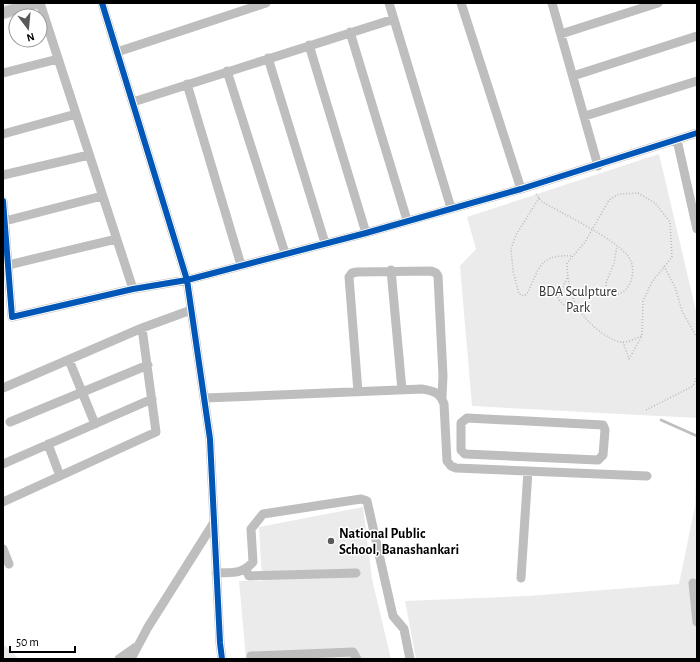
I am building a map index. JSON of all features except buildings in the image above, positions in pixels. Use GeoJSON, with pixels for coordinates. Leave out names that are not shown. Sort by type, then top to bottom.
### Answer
{"type":"FeatureCollection","features":[{"type":"Feature","properties":{"kind":"main road"},"geometry":{"type":"LineString","coordinates":[[3,13],[36,3]]}},
{"type":"Feature","properties":{"kind":"street"},"geometry":{"type":"LineString","coordinates":[[40,3],[133,289]]}},
{"type":"Feature","properties":{"kind":"street"},"geometry":{"type":"LineString","coordinates":[[102,3],[187,280],[190,308],[205,398],[210,446],[213,524],[222,659]]}},
{"type":"Feature","properties":{"kind":"street"},"geometry":{"type":"LineString","coordinates":[[117,52],[266,3]]}},
{"type":"Feature","properties":{"kind":"street"},"geometry":{"type":"LineString","coordinates":[[389,3],[451,208]]}},
{"type":"Feature","properties":{"kind":"street"},"geometry":{"type":"LineString","coordinates":[[460,3],[526,187]]}},
{"type":"Feature","properties":{"kind":"street"},"geometry":{"type":"LineString","coordinates":[[552,3],[598,166]]}},
{"type":"Feature","properties":{"kind":"street"},"geometry":{"type":"LineString","coordinates":[[561,34],[658,3]]}},
{"type":"Feature","properties":{"kind":"street"},"geometry":{"type":"LineString","coordinates":[[133,102],[394,19]]}},
{"type":"Feature","properties":{"kind":"street"},"geometry":{"type":"LineString","coordinates":[[350,32],[407,220]]}},
{"type":"Feature","properties":{"kind":"street"},"geometry":{"type":"LineString","coordinates":[[573,76],[697,36]]}},
{"type":"Feature","properties":{"kind":"street"},"geometry":{"type":"LineString","coordinates":[[309,45],[366,232]]}},
{"type":"Feature","properties":{"kind":"street"},"geometry":{"type":"LineString","coordinates":[[268,58],[325,243]]}},
{"type":"Feature","properties":{"kind":"street"},"geometry":{"type":"LineString","coordinates":[[3,73],[58,59]]}},
{"type":"Feature","properties":{"kind":"street"},"geometry":{"type":"LineString","coordinates":[[227,71],[284,253]]}},
{"type":"Feature","properties":{"kind":"street"},"geometry":{"type":"LineString","coordinates":[[585,116],[697,81]]}},
{"type":"Feature","properties":{"kind":"street"},"geometry":{"type":"LineString","coordinates":[[186,84],[241,265]]}},
{"type":"Feature","properties":{"kind":"street"},"geometry":{"type":"LineString","coordinates":[[3,134],[76,114]]}},
{"type":"Feature","properties":{"kind":"street"},"geometry":{"type":"LineString","coordinates":[[3,201],[12,317],[133,289],[187,280],[366,232],[598,166],[697,133]]}},
{"type":"Feature","properties":{"kind":"street"},"geometry":{"type":"LineString","coordinates":[[677,140],[697,229]]}},
{"type":"Feature","properties":{"kind":"street"},"geometry":{"type":"LineString","coordinates":[[3,175],[89,155]]}},
{"type":"Feature","properties":{"kind":"street"},"geometry":{"type":"LineString","coordinates":[[5,221],[102,196]]}},
{"type":"Feature","properties":{"kind":"street"},"geometry":{"type":"LineString","coordinates":[[8,265],[116,238]]}},
{"type":"Feature","properties":{"kind":"street"},"geometry":{"type":"LineString","coordinates":[[391,270],[402,390]]}},
{"type":"Feature","properties":{"kind":"street"},"geometry":{"type":"LineString","coordinates":[[358,392],[349,277],[352,273],[357,272],[391,270],[431,271],[438,276],[443,376],[442,397],[444,404],[447,461],[451,466],[456,468],[647,476]]}},
{"type":"Feature","properties":{"kind":"street"},"geometry":{"type":"LineString","coordinates":[[3,388],[190,308]]}},
{"type":"Feature","properties":{"kind":"street"},"geometry":{"type":"LineString","coordinates":[[3,502],[156,432],[142,328]]}},
{"type":"Feature","properties":{"kind":"street"},"geometry":{"type":"LineString","coordinates":[[69,360],[96,424]]}},
{"type":"Feature","properties":{"kind":"street"},"geometry":{"type":"LineString","coordinates":[[10,422],[148,365]]}},
{"type":"Feature","properties":{"kind":"street"},"geometry":{"type":"LineString","coordinates":[[205,398],[422,389],[436,392],[442,397]]}},
{"type":"Feature","properties":{"kind":"street"},"geometry":{"type":"LineString","coordinates":[[3,464],[152,399]]}},
{"type":"Feature","properties":{"kind":"street"},"geometry":{"type":"LineString","coordinates":[[467,418],[603,425],[605,430],[603,455],[598,460],[557,458],[465,454],[461,450],[461,422],[467,418]]}},
{"type":"Feature","properties":{"kind":"street"},"geometry":{"type":"LineString","coordinates":[[48,444],[60,476]]}},
{"type":"Feature","properties":{"kind":"street"},"geometry":{"type":"LineString","coordinates":[[556,472],[557,458]]}},
{"type":"Feature","properties":{"kind":"street"},"geometry":{"type":"LineString","coordinates":[[521,578],[528,471]]}},
{"type":"Feature","properties":{"kind":"street"},"geometry":{"type":"LineString","coordinates":[[216,573],[240,572],[246,570],[253,562],[251,529],[262,514],[361,498],[367,501],[393,616],[404,629],[410,659]]}},
{"type":"Feature","properties":{"kind":"street"},"geometry":{"type":"LineString","coordinates":[[131,659],[136,647],[213,524]]}},
{"type":"Feature","properties":{"kind":"street"},"geometry":{"type":"LineString","coordinates":[[3,549],[9,564]]}},
{"type":"Feature","properties":{"kind":"street"},"geometry":{"type":"LineString","coordinates":[[246,570],[249,576],[356,573]]}},
{"type":"Feature","properties":{"kind":"street"},"geometry":{"type":"LineString","coordinates":[[693,583],[697,622]]}},
{"type":"Feature","properties":{"kind":"street"},"geometry":{"type":"LineString","coordinates":[[119,659],[136,647]]}},
{"type":"Feature","properties":{"kind":"street"},"geometry":{"type":"LineString","coordinates":[[251,659],[251,656],[353,652],[357,659]]}},
{"type":"Feature","properties":{"kind":"path"},"geometry":{"type":"LineString","coordinates":[[526,187],[539,198],[617,246],[627,255],[633,266],[632,278],[626,289],[618,295],[612,295],[606,290],[606,283],[614,264],[617,246]]}},
{"type":"Feature","properties":{"kind":"path"},"geometry":{"type":"LineString","coordinates":[[577,309],[568,278],[567,263],[585,242],[609,200],[619,194],[638,193],[654,203],[670,222],[672,257],[652,282],[643,301],[642,336],[629,360],[623,342]]}},
{"type":"Feature","properties":{"kind":"path"},"geometry":{"type":"LineString","coordinates":[[539,198],[516,235],[511,249],[513,272],[519,294],[524,296],[527,294],[539,267],[544,260],[556,256],[572,256]]}},
{"type":"Feature","properties":{"kind":"path"},"geometry":{"type":"LineString","coordinates":[[664,266],[675,287],[682,311],[697,338]]}},
{"type":"Feature","properties":{"kind":"path"},"geometry":{"type":"LineString","coordinates":[[568,278],[558,298],[560,302],[566,306],[577,309],[612,340],[623,342],[642,336]]}},
{"type":"Feature","properties":{"kind":"path"},"geometry":{"type":"LineString","coordinates":[[646,410],[693,386],[697,376]]}},
{"type":"Feature","properties":{"kind":"green space","name":"BDA Sculpture Park"},"geometry":{"type":"Polygon","coordinates":[[[659,154],[697,315],[697,418],[472,406],[460,266],[476,249],[467,217],[659,154]]]}},
{"type":"Feature","properties":{"kind":"green space"},"geometry":{"type":"Polygon","coordinates":[[[697,438],[697,659],[416,659],[405,601],[528,596],[679,584],[695,506],[697,438]]]}},
{"type":"Feature","properties":{"kind":"green space"},"geometry":{"type":"Polygon","coordinates":[[[363,507],[372,579],[391,659],[246,659],[239,581],[262,581],[259,527],[363,507]]]}},
{"type":"Feature","properties":{"kind":"green space"},"geometry":{"type":"Polygon","coordinates":[[[3,644],[19,659],[3,659],[3,644]]]}},
{"type":"Feature","properties":{"kind":"waterway"},"geometry":{"type":"LineString","coordinates":[[661,420],[697,436]]}},
{"type":"Feature","properties":{"kind":"cycle path"},"geometry":{"type":"LineString","coordinates":[[102,3],[187,280],[210,439],[222,659]]}},
{"type":"Feature","properties":{"kind":"cycle path"},"geometry":{"type":"LineString","coordinates":[[3,201],[12,317],[133,289],[187,280],[366,233],[521,189],[697,133]]}},
{"type":"Feature","properties":{"kind":"place","name":"National Public School, Banashankari"},"geometry":{"type":"Point","coordinates":[331,541]}}]}
